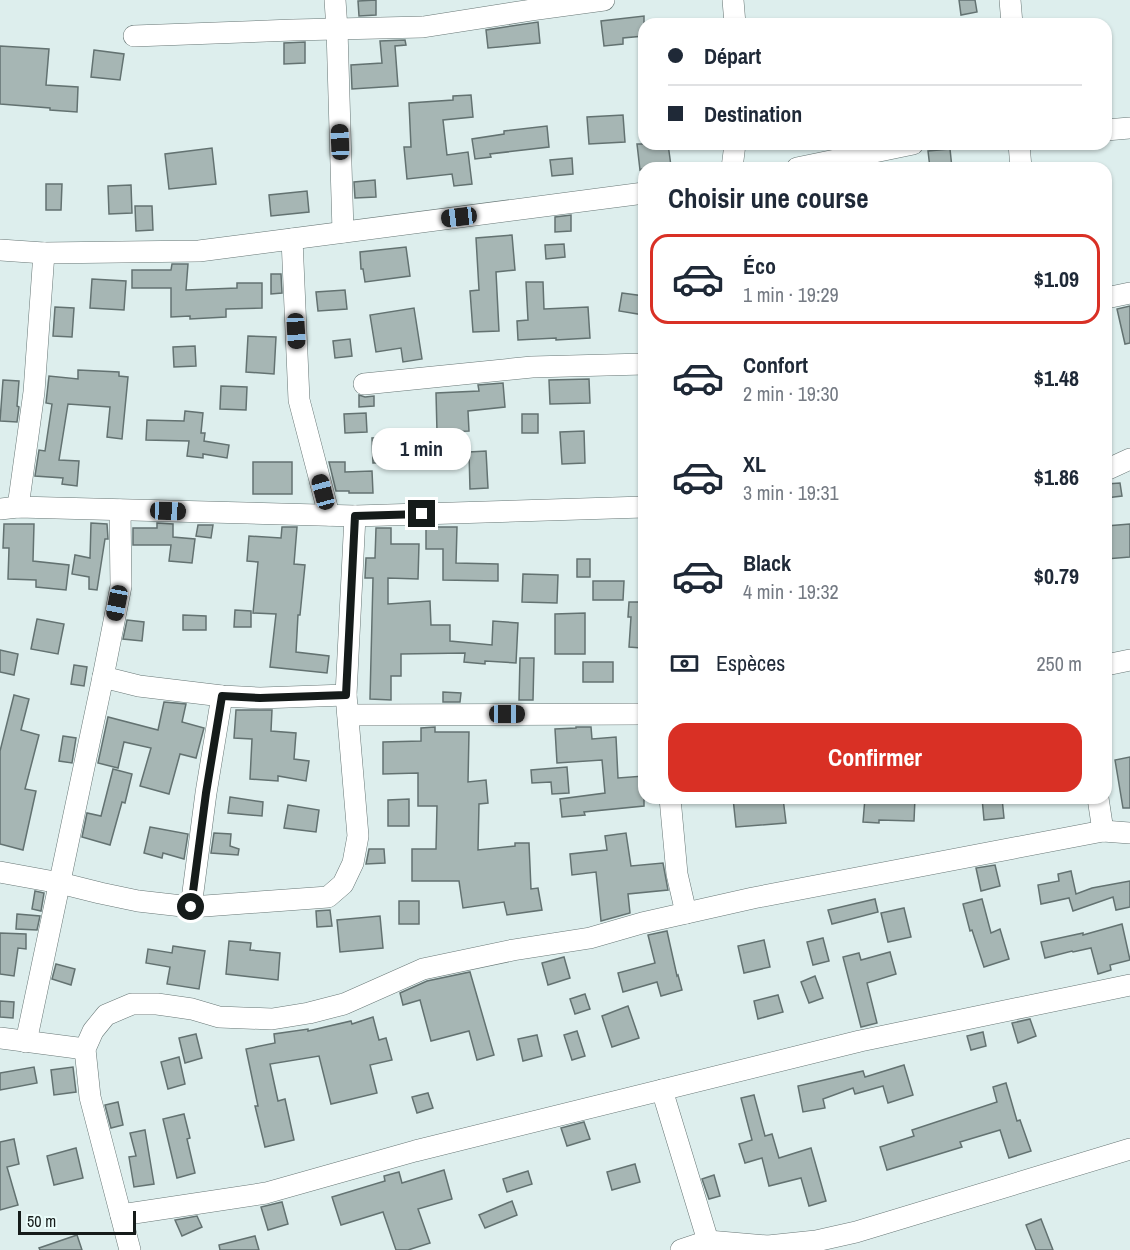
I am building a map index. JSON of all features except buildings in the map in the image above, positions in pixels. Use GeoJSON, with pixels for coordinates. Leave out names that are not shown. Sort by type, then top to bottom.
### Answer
{"type":"FeatureCollection","features":[{"type":"Feature","properties":{"kind":"street"},"geometry":{"type":"LineString","coordinates":[[335,0],[343,232]]}},
{"type":"Feature","properties":{"kind":"street"},"geometry":{"type":"LineString","coordinates":[[134,36],[423,27],[604,0]]}},
{"type":"Feature","properties":{"kind":"street"},"geometry":{"type":"LineString","coordinates":[[733,0],[734,18]]}},
{"type":"Feature","properties":{"kind":"street"},"geometry":{"type":"LineString","coordinates":[[1010,0],[1012,18]]}},
{"type":"Feature","properties":{"kind":"street"},"geometry":{"type":"LineString","coordinates":[[1112,130],[1130,128]]}},
{"type":"Feature","properties":{"kind":"street"},"geometry":{"type":"LineString","coordinates":[[826,162],[885,150]]}},
{"type":"Feature","properties":{"kind":"street"},"geometry":{"type":"LineString","coordinates":[[0,250],[44,253],[199,251],[638,194]]}},
{"type":"Feature","properties":{"kind":"street"},"geometry":{"type":"LineString","coordinates":[[292,239],[299,400],[329,516]]}},
{"type":"Feature","properties":{"kind":"street"},"geometry":{"type":"LineString","coordinates":[[44,253],[34,392],[9,508],[355,516],[638,507]]}},
{"type":"Feature","properties":{"kind":"street"},"geometry":{"type":"LineString","coordinates":[[364,384],[532,367],[638,364]]}},
{"type":"Feature","properties":{"kind":"street"},"geometry":{"type":"LineString","coordinates":[[1112,467],[1130,459]]}},
{"type":"Feature","properties":{"kind":"street"},"geometry":{"type":"LineString","coordinates":[[26,1042],[121,586],[120,510]]}},
{"type":"Feature","properties":{"kind":"street"},"geometry":{"type":"LineString","coordinates":[[0,872],[138,901],[191,907],[328,897],[343,884],[353,863],[358,836],[347,705],[355,516]]}},
{"type":"Feature","properties":{"kind":"street"},"geometry":{"type":"LineString","coordinates":[[1112,664],[1130,660]]}},
{"type":"Feature","properties":{"kind":"street"},"geometry":{"type":"LineString","coordinates":[[103,677],[138,686],[222,696],[347,705],[638,714]]}},
{"type":"Feature","properties":{"kind":"street"},"geometry":{"type":"LineString","coordinates":[[191,907],[222,696]]}},
{"type":"Feature","properties":{"kind":"street"},"geometry":{"type":"LineString","coordinates":[[671,804],[677,874],[686,913]]}},
{"type":"Feature","properties":{"kind":"street"},"geometry":{"type":"LineString","coordinates":[[1099,804],[1103,831]]}},
{"type":"Feature","properties":{"kind":"street"},"geometry":{"type":"LineString","coordinates":[[130,1250],[90,1097],[85,1049],[93,1031],[106,1015],[132,1004],[157,1004],[192,1009],[219,1017],[272,1019],[309,1013],[344,1004],[423,969],[513,950],[590,938],[642,923],[753,898],[1103,831],[1130,833]]}},
{"type":"Feature","properties":{"kind":"street"},"geometry":{"type":"LineString","coordinates":[[122,1215],[266,1193],[415,1151],[860,1041],[1130,985]]}},
{"type":"Feature","properties":{"kind":"street"},"geometry":{"type":"LineString","coordinates":[[0,1038],[85,1049]]}},
{"type":"Feature","properties":{"kind":"street"},"geometry":{"type":"LineString","coordinates":[[662,1090],[708,1241]]}},
{"type":"Feature","properties":{"kind":"street"},"geometry":{"type":"LineString","coordinates":[[681,1250],[708,1241],[768,1246],[816,1241],[856,1232],[1130,1149]]}},
{"type":"Feature","properties":{"kind":"route"},"geometry":{"type":"LineString","coordinates":[[191,907],[222,696],[260,698],[346,695],[355,516],[422,514]]}}]}
